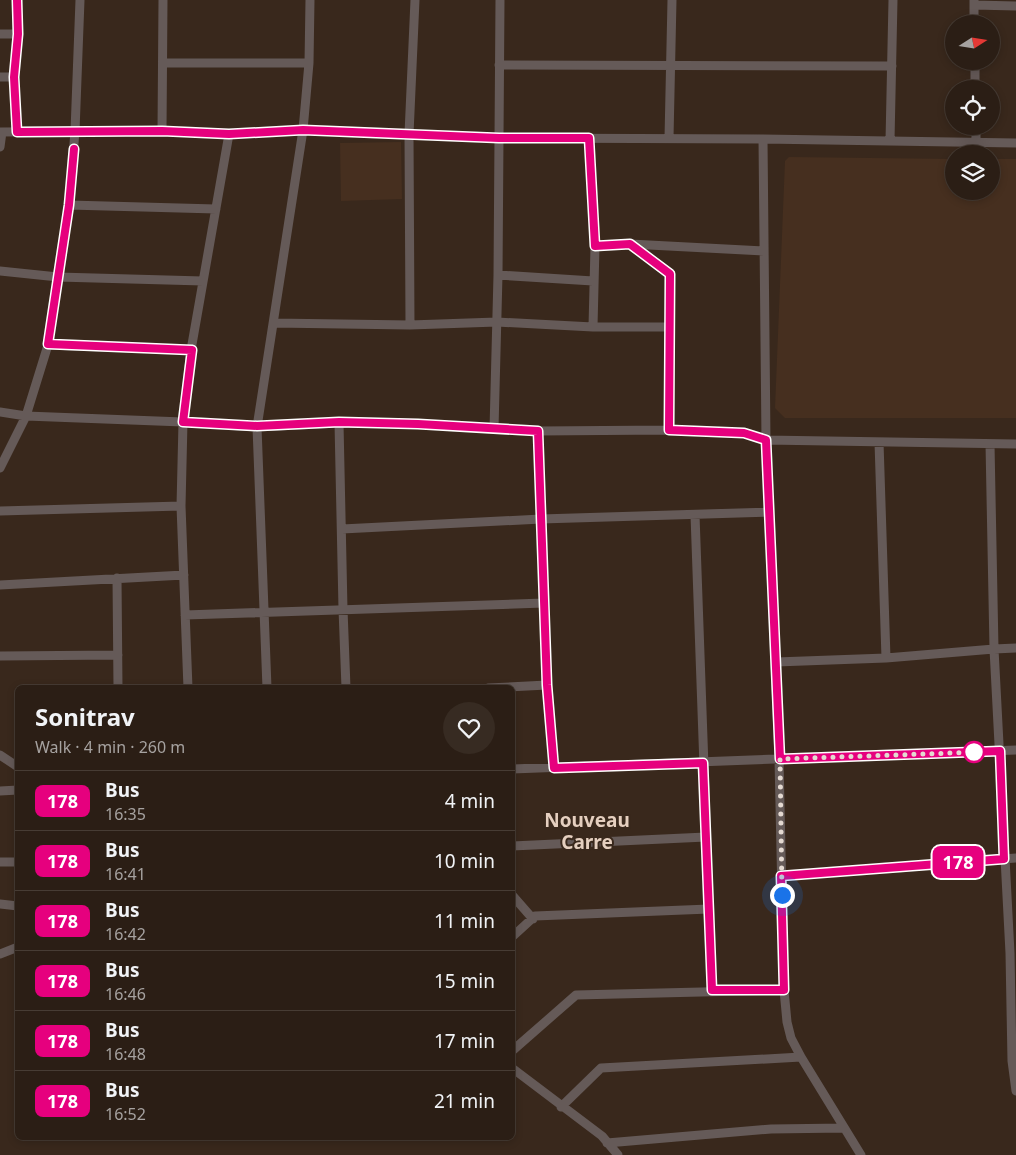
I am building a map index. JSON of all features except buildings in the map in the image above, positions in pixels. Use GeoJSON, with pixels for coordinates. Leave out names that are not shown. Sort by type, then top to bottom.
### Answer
{"type":"FeatureCollection","features":[{"type":"Feature","properties":{"kind":"street"},"geometry":{"type":"LineString","coordinates":[[17,0],[18,34],[14,77],[17,132]]}},
{"type":"Feature","properties":{"kind":"street"},"geometry":{"type":"LineString","coordinates":[[0,468],[26,416],[48,344],[69,205],[75,131],[80,0]]}},
{"type":"Feature","properties":{"kind":"street"},"geometry":{"type":"LineString","coordinates":[[162,131],[163,0]]}},
{"type":"Feature","properties":{"kind":"street"},"geometry":{"type":"LineString","coordinates":[[267,685],[257,426],[303,130],[309,62],[310,0]]}},
{"type":"Feature","properties":{"kind":"street"},"geometry":{"type":"LineString","coordinates":[[410,325],[409,134],[415,0]]}},
{"type":"Feature","properties":{"kind":"street"},"geometry":{"type":"LineString","coordinates":[[494,430],[498,275],[500,0]]}},
{"type":"Feature","properties":{"kind":"street"},"geometry":{"type":"LineString","coordinates":[[669,138],[672,0]]}},
{"type":"Feature","properties":{"kind":"street"},"geometry":{"type":"LineString","coordinates":[[890,141],[893,0]]}},
{"type":"Feature","properties":{"kind":"street"},"geometry":{"type":"LineString","coordinates":[[974,3],[1016,6]]}},
{"type":"Feature","properties":{"kind":"street"},"geometry":{"type":"LineString","coordinates":[[0,34],[18,34]]}},
{"type":"Feature","properties":{"kind":"street"},"geometry":{"type":"LineString","coordinates":[[163,63],[309,62]]}},
{"type":"Feature","properties":{"kind":"street"},"geometry":{"type":"LineString","coordinates":[[499,65],[892,66]]}},
{"type":"Feature","properties":{"kind":"street"},"geometry":{"type":"LineString","coordinates":[[0,77],[14,77]]}},
{"type":"Feature","properties":{"kind":"street"},"geometry":{"type":"LineString","coordinates":[[0,147],[1,132],[162,131],[229,134],[303,130],[499,138],[669,138],[1016,143]]}},
{"type":"Feature","properties":{"kind":"street"},"geometry":{"type":"LineString","coordinates":[[188,685],[181,506],[183,422],[203,281],[229,134]]}},
{"type":"Feature","properties":{"kind":"street"},"geometry":{"type":"LineString","coordinates":[[976,135],[976,142]]}},
{"type":"Feature","properties":{"kind":"street"},"geometry":{"type":"LineString","coordinates":[[589,138],[595,246],[592,327]]}},
{"type":"Feature","properties":{"kind":"street"},"geometry":{"type":"LineString","coordinates":[[763,139],[766,440],[780,759],[784,990],[787,1022],[791,1038],[801,1057],[860,1155]]}},
{"type":"Feature","properties":{"kind":"street"},"geometry":{"type":"LineString","coordinates":[[69,205],[216,209]]}},
{"type":"Feature","properties":{"kind":"street"},"geometry":{"type":"LineString","coordinates":[[595,246],[630,244],[764,252]]}},
{"type":"Feature","properties":{"kind":"street"},"geometry":{"type":"LineString","coordinates":[[630,244],[670,274],[669,430]]}},
{"type":"Feature","properties":{"kind":"street"},"geometry":{"type":"LineString","coordinates":[[0,271],[58,277],[203,281]]}},
{"type":"Feature","properties":{"kind":"street"},"geometry":{"type":"LineString","coordinates":[[498,275],[593,281]]}},
{"type":"Feature","properties":{"kind":"street"},"geometry":{"type":"LineString","coordinates":[[274,323],[410,325],[497,322],[592,327],[670,327]]}},
{"type":"Feature","properties":{"kind":"street"},"geometry":{"type":"LineString","coordinates":[[48,344],[192,350]]}},
{"type":"Feature","properties":{"kind":"street"},"geometry":{"type":"LineString","coordinates":[[0,412],[26,416],[257,426],[339,422],[418,424],[494,430],[669,430],[744,433],[766,440],[1016,444]]}},
{"type":"Feature","properties":{"kind":"street"},"geometry":{"type":"LineString","coordinates":[[339,422],[346,685]]}},
{"type":"Feature","properties":{"kind":"street"},"geometry":{"type":"LineString","coordinates":[[538,431],[547,685],[554,768]]}},
{"type":"Feature","properties":{"kind":"street"},"geometry":{"type":"LineString","coordinates":[[879,442],[886,658]]}},
{"type":"Feature","properties":{"kind":"street"},"geometry":{"type":"LineString","coordinates":[[990,444],[994,649],[1004,859],[1013,953],[1012,1062],[1016,1092]]}},
{"type":"Feature","properties":{"kind":"street"},"geometry":{"type":"LineString","coordinates":[[0,511],[181,506]]}},
{"type":"Feature","properties":{"kind":"street"},"geometry":{"type":"LineString","coordinates":[[342,529],[541,519],[769,512]]}},
{"type":"Feature","properties":{"kind":"street"},"geometry":{"type":"LineString","coordinates":[[694,515],[712,990]]}},
{"type":"Feature","properties":{"kind":"street"},"geometry":{"type":"LineString","coordinates":[[0,585],[184,575]]}},
{"type":"Feature","properties":{"kind":"street"},"geometry":{"type":"LineString","coordinates":[[117,578],[118,685]]}},
{"type":"Feature","properties":{"kind":"street"},"geometry":{"type":"LineString","coordinates":[[185,615],[544,603]]}},
{"type":"Feature","properties":{"kind":"street"},"geometry":{"type":"LineString","coordinates":[[776,662],[886,658],[1016,648]]}},
{"type":"Feature","properties":{"kind":"street"},"geometry":{"type":"LineString","coordinates":[[0,656],[118,655]]}},
{"type":"Feature","properties":{"kind":"street"},"geometry":{"type":"LineString","coordinates":[[515,687],[547,685]]}},
{"type":"Feature","properties":{"kind":"street"},"geometry":{"type":"LineString","coordinates":[[515,770],[1016,750]]}},
{"type":"Feature","properties":{"kind":"street"},"geometry":{"type":"LineString","coordinates":[[0,755],[15,765]]}},
{"type":"Feature","properties":{"kind":"street"},"geometry":{"type":"LineString","coordinates":[[0,791],[15,790]]}},
{"type":"Feature","properties":{"kind":"street"},"geometry":{"type":"LineString","coordinates":[[515,846],[706,837]]}},
{"type":"Feature","properties":{"kind":"street"},"geometry":{"type":"LineString","coordinates":[[781,876],[1016,858]]}},
{"type":"Feature","properties":{"kind":"street"},"geometry":{"type":"LineString","coordinates":[[0,862],[15,862]]}},
{"type":"Feature","properties":{"kind":"street"},"geometry":{"type":"LineString","coordinates":[[515,898],[533,919]]}},
{"type":"Feature","properties":{"kind":"street"},"geometry":{"type":"LineString","coordinates":[[0,904],[15,906]]}},
{"type":"Feature","properties":{"kind":"street"},"geometry":{"type":"LineString","coordinates":[[515,934],[536,916],[709,909]]}},
{"type":"Feature","properties":{"kind":"street"},"geometry":{"type":"LineString","coordinates":[[0,954],[15,948]]}},
{"type":"Feature","properties":{"kind":"street"},"geometry":{"type":"LineString","coordinates":[[515,1048],[576,995],[712,990],[784,990]]}},
{"type":"Feature","properties":{"kind":"street"},"geometry":{"type":"LineString","coordinates":[[561,1106],[601,1068],[801,1057]]}},
{"type":"Feature","properties":{"kind":"street"},"geometry":{"type":"LineString","coordinates":[[515,1070],[602,1136],[618,1155]]}},
{"type":"Feature","properties":{"kind":"street"},"geometry":{"type":"LineString","coordinates":[[607,1143],[771,1129],[844,1128]]}},
{"type":"Feature","properties":{"kind":"shaded area"},"geometry":{"type":"Polygon","coordinates":[[[401,142],[402,199],[341,201],[340,143],[401,142]]]}},
{"type":"Feature","properties":{"kind":"shaded area"},"geometry":{"type":"Polygon","coordinates":[[[789,157],[945,159],[945,200],[1000,200],[1000,159],[1016,159],[1016,418],[785,418],[775,408],[785,161],[789,157]]]}},
{"type":"Feature","properties":{"kind":"bus line","name":"178"},"geometry":{"type":"LineString","coordinates":[[17,0],[18,34],[14,77],[17,132],[162,131],[229,134],[303,130],[499,138],[589,138],[595,246],[630,244],[670,274],[669,430],[744,433],[766,440],[780,759],[1000,751],[1004,859],[781,876],[784,990],[712,990],[703,763],[554,768],[547,685],[538,431],[494,430],[418,424],[339,422],[257,426],[183,422],[192,350],[48,344],[69,205],[74,149]]}},
{"type":"Feature","properties":{"kind":"district","name":"Nouveau Carre"},"geometry":{"type":"Point","coordinates":[587,831]}},
{"type":"Feature","properties":{"kind":"route"},"geometry":{"type":"LineString","coordinates":[[782,895],[780,759],[982,752],[974,752]]}}]}
